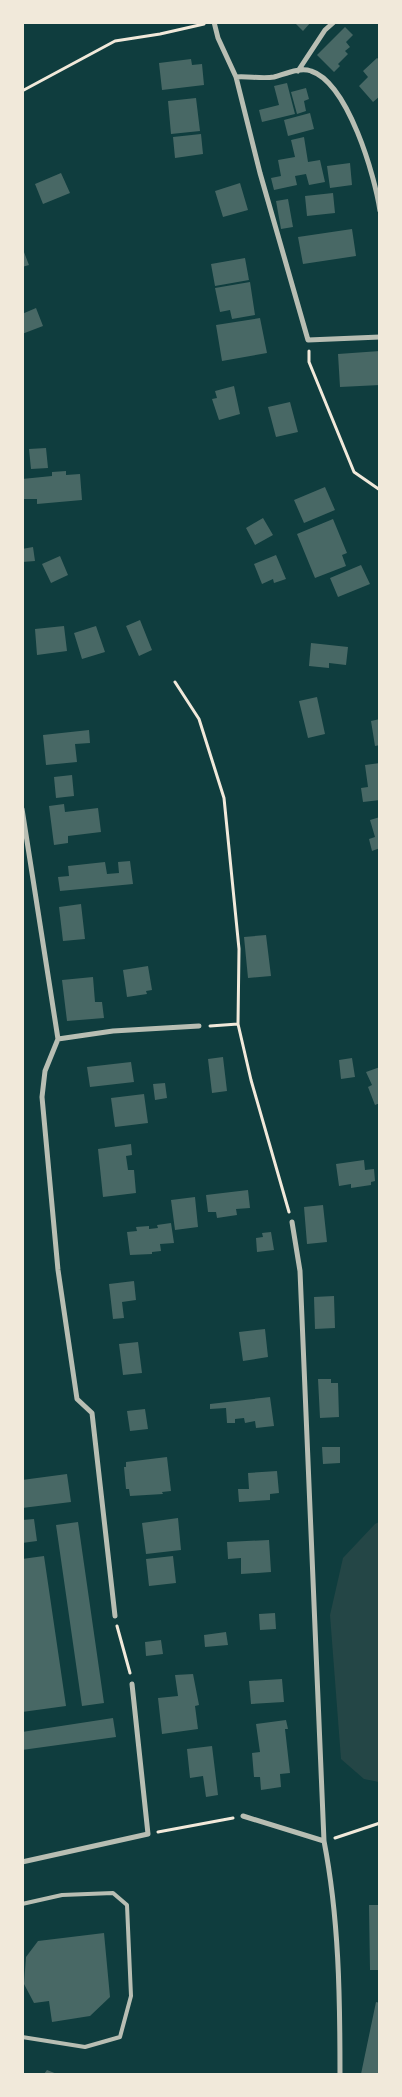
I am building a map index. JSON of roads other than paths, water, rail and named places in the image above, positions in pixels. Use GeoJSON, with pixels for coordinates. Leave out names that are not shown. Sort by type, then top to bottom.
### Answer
{"type":"FeatureCollection","features":[{"type":"Feature","properties":{"kind":"street"},"geometry":{"type":"LineString","coordinates":[[214,22],[218,38],[236,77],[260,173],[308,340],[380,337]]}},
{"type":"Feature","properties":{"kind":"street"},"geometry":{"type":"LineString","coordinates":[[298,70],[326,30],[334,22]]}},
{"type":"Feature","properties":{"kind":"street"},"geometry":{"type":"LineString","coordinates":[[236,77],[272,78],[298,70],[312,71],[330,84],[340,99],[364,147],[377,190],[380,211]]}},
{"type":"Feature","properties":{"kind":"street"},"geometry":{"type":"LineString","coordinates":[[22,810],[58,1038],[45,1071],[42,1097],[58,1270],[78,1399],[92,1413],[115,1616]]}},
{"type":"Feature","properties":{"kind":"street"},"geometry":{"type":"LineString","coordinates":[[58,1038],[113,1031],[199,1026]]}},
{"type":"Feature","properties":{"kind":"street"},"geometry":{"type":"LineString","coordinates":[[292,1222],[300,1271],[324,1841],[331,1876],[340,2000],[340,2074]]}},
{"type":"Feature","properties":{"kind":"street"},"geometry":{"type":"LineString","coordinates":[[22,1862],[148,1834],[132,1684]]}},
{"type":"Feature","properties":{"kind":"street"},"geometry":{"type":"LineString","coordinates":[[243,1816],[324,1841]]}},
{"type":"Feature","properties":{"kind":"lane"},"geometry":{"type":"LineString","coordinates":[[22,1904],[62,1896],[113,1893],[127,1905],[130,1996],[120,2037],[85,2047],[22,2037]]}}]}
